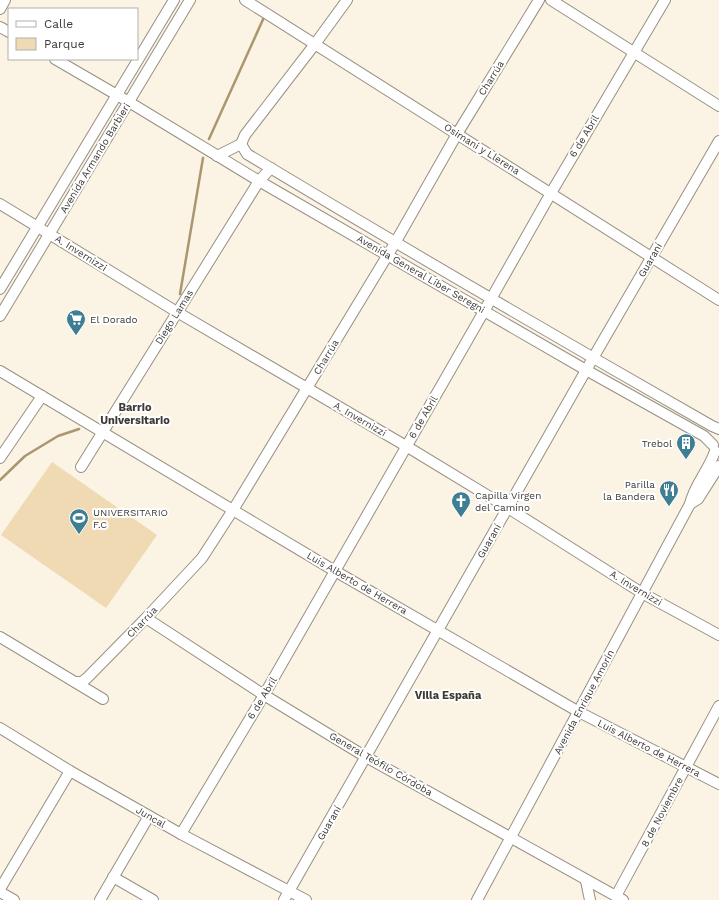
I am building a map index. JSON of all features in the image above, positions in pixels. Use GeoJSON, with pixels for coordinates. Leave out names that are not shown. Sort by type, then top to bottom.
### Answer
{"type":"FeatureCollection","features":[{"type":"Feature","properties":{"kind":"street"},"geometry":{"type":"LineString","coordinates":[[0,9],[5,0]]}},
{"type":"Feature","properties":{"kind":"street","name":"Avenida Armando Barbieri"},"geometry":{"type":"LineString","coordinates":[[138,59],[174,0]]}},
{"type":"Feature","properties":{"kind":"street","name":"Avenida Armando Barbieri"},"geometry":{"type":"LineString","coordinates":[[0,316],[190,0]]}},
{"type":"Feature","properties":{"kind":"street","name":"Osimani y Llerena"},"geometry":{"type":"LineString","coordinates":[[245,0],[551,192],[719,300]]}},
{"type":"Feature","properties":{"kind":"street"},"geometry":{"type":"LineString","coordinates":[[217,156],[241,144],[245,135],[315,44],[346,0]]}},
{"type":"Feature","properties":{"kind":"street","name":"Charrúa"},"geometry":{"type":"LineString","coordinates":[[75,682],[82,682],[87,678],[202,558],[233,510],[388,255],[457,134],[539,0]]}},
{"type":"Feature","properties":{"kind":"street"},"geometry":{"type":"LineString","coordinates":[[551,0],[719,106]]}},
{"type":"Feature","properties":{"kind":"street","name":"6 de Abril"},"geometry":{"type":"LineString","coordinates":[[181,834],[336,571],[551,192],[666,0]]}},
{"type":"Feature","properties":{"kind":"street","name":"Avenida General Líber Seregni"},"geometry":{"type":"LineString","coordinates":[[57,60],[259,181],[586,370],[704,436],[716,451]]}},
{"type":"Feature","properties":{"kind":"street","name":"Avenida Armando Barbieri"},"geometry":{"type":"LineString","coordinates":[[0,289],[137,60]]}},
{"type":"Feature","properties":{"kind":"street","name":"Guaraní"},"geometry":{"type":"LineString","coordinates":[[284,900],[586,370],[719,141]]}},
{"type":"Feature","properties":{"kind":"street","name":"Avenida General Líber Seregni"},"geometry":{"type":"LineString","coordinates":[[241,144],[247,154],[395,243],[719,430]]}},
{"type":"Feature","properties":{"kind":"street","name":"Diego Lamas"},"geometry":{"type":"LineString","coordinates":[[82,468],[259,181],[271,168]]}},
{"type":"Feature","properties":{"kind":"street","name":"A. Invernizzi"},"geometry":{"type":"LineString","coordinates":[[0,204],[177,312],[406,446],[508,508],[642,593],[719,636]]}},
{"type":"Feature","properties":{"kind":"street","name":"Luis Alberto de Herrera"},"geometry":{"type":"LineString","coordinates":[[0,371],[336,571],[579,712],[719,784]]}},
{"type":"Feature","properties":{"kind":"street"},"geometry":{"type":"LineString","coordinates":[[0,458],[42,396]]}},
{"type":"Feature","properties":{"kind":"street","name":"Avenida Enrique Amorín"},"geometry":{"type":"LineString","coordinates":[[477,900],[690,504],[692,494],[711,463],[716,451],[715,436],[719,430]]}},
{"type":"Feature","properties":{"kind":"street","name":"Avenida Enrique Amorín"},"geometry":{"type":"LineString","coordinates":[[690,504],[698,499],[719,466]]}},
{"type":"Feature","properties":{"kind":"street","name":"General Teófilo Córdoba"},"geometry":{"type":"LineString","coordinates":[[146,618],[264,695],[366,757],[586,881],[619,898]]}},
{"type":"Feature","properties":{"kind":"street"},"geometry":{"type":"LineString","coordinates":[[0,636],[103,699]]}},
{"type":"Feature","properties":{"kind":"street","name":"8 de Noviembre"},"geometry":{"type":"LineString","coordinates":[[619,898],[686,766],[719,706]]}},
{"type":"Feature","properties":{"kind":"street","name":"Juncal"},"geometry":{"type":"LineString","coordinates":[[0,728],[70,771],[181,834],[306,900]]}},
{"type":"Feature","properties":{"kind":"street"},"geometry":{"type":"LineString","coordinates":[[0,888],[70,771]]}},
{"type":"Feature","properties":{"kind":"street"},"geometry":{"type":"LineString","coordinates":[[100,900],[149,816]]}},
{"type":"Feature","properties":{"kind":"street"},"geometry":{"type":"LineString","coordinates":[[113,877],[153,900]]}},
{"type":"Feature","properties":{"kind":"street"},"geometry":{"type":"LineString","coordinates":[[586,881],[590,900]]}},
{"type":"Feature","properties":{"kind":"street"},"geometry":{"type":"LineString","coordinates":[[0,892],[14,900]]}},
{"type":"Feature","properties":{"kind":"green space","name":"UNIVERSITARIO F.C"},"geometry":{"type":"Polygon","coordinates":[[[52,462],[157,535],[106,608],[1,535],[52,462]]]}},
{"type":"Feature","properties":{"kind":"waterway"},"geometry":{"type":"LineString","coordinates":[[209,139],[265,15]]}},
{"type":"Feature","properties":{"kind":"waterway"},"geometry":{"type":"LineString","coordinates":[[180,294],[203,158]]}},
{"type":"Feature","properties":{"kind":"waterway"},"geometry":{"type":"LineString","coordinates":[[0,480],[25,456],[58,436],[79,429]]}},
{"type":"Feature","properties":{"kind":"place","name":"El Dorado"},"geometry":{"type":"Point","coordinates":[76,336]}},
{"type":"Feature","properties":{"kind":"place","name":"Trebol"},"geometry":{"type":"Point","coordinates":[686,460]}},
{"type":"Feature","properties":{"kind":"place","name":"Parilla la Bandera"},"geometry":{"type":"Point","coordinates":[669,507]}},
{"type":"Feature","properties":{"kind":"place","name":"Capilla Virgen del Camino"},"geometry":{"type":"Point","coordinates":[461,518]}},
{"type":"Feature","properties":{"kind":"place","name":"UNIVERSITARIO F.C"},"geometry":{"type":"Point","coordinates":[79,535]}},
{"type":"Feature","properties":{"kind":"district","name":"Barrio Universitario"},"geometry":{"type":"Point","coordinates":[135,413]}},
{"type":"Feature","properties":{"kind":"district","name":"Villa España"},"geometry":{"type":"Point","coordinates":[448,695]}}]}
